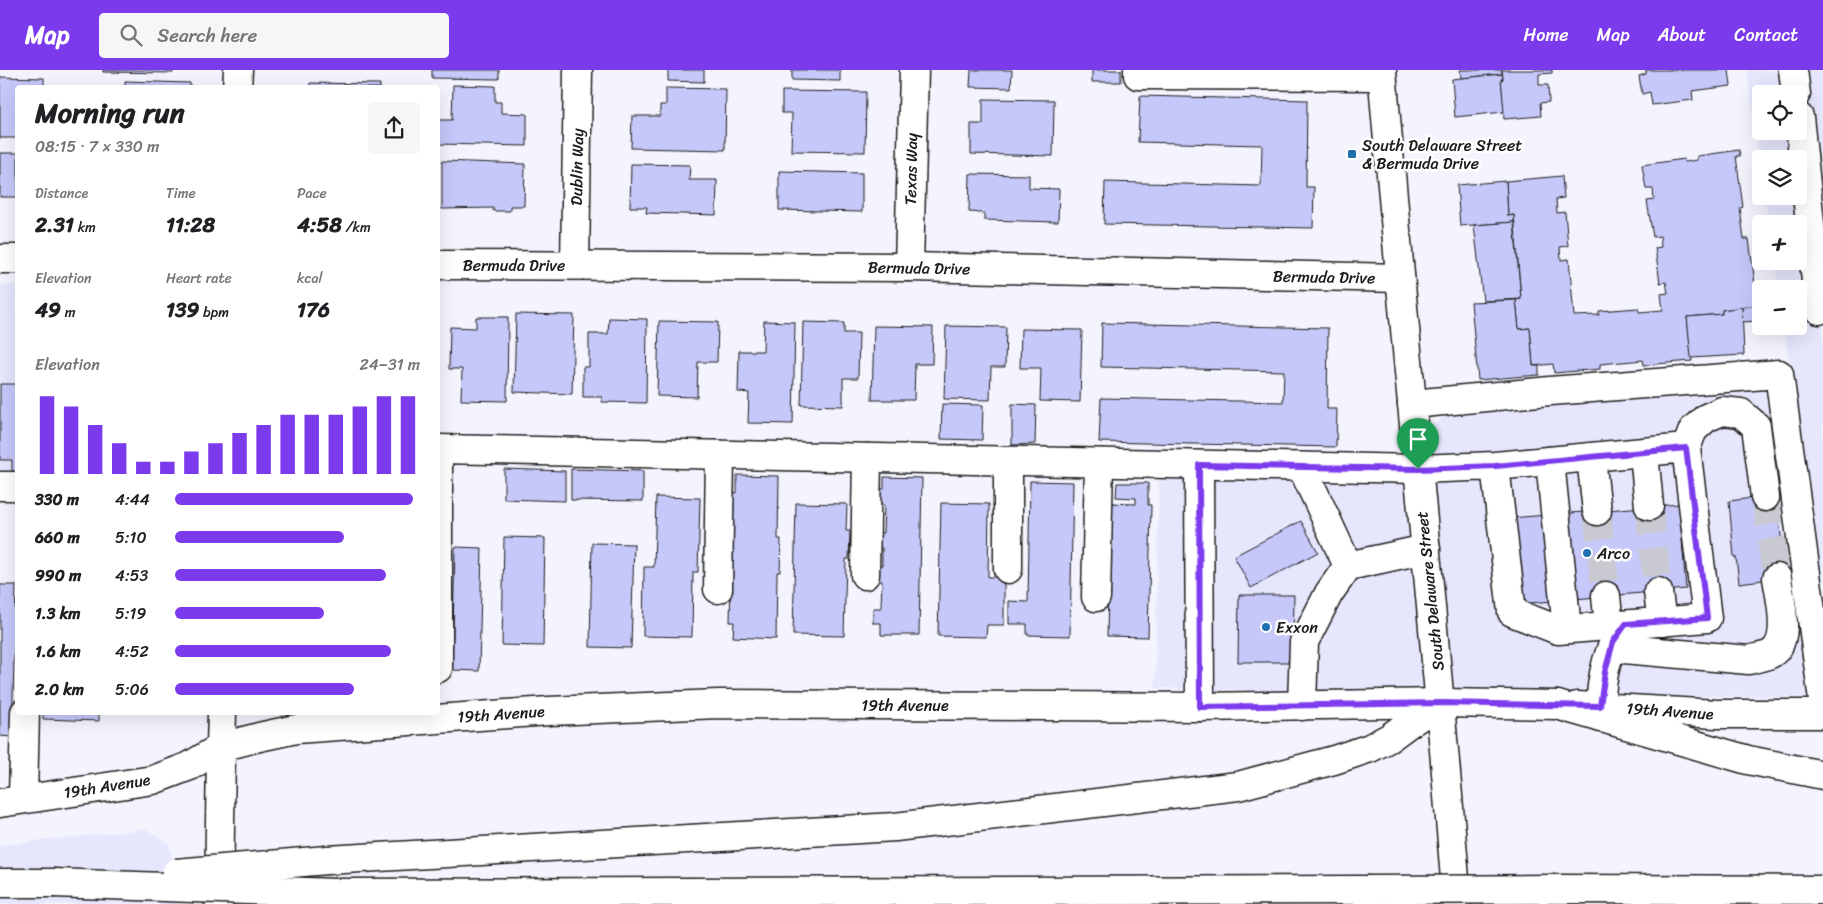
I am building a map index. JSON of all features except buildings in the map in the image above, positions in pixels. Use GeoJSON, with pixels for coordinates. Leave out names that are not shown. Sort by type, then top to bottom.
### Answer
{"type":"FeatureCollection","features":[{"type":"Feature","properties":{"kind":"main road"},"geometry":{"type":"LineString","coordinates":[[237,85],[238,70]]}},
{"type":"Feature","properties":{"kind":"main road","name":"Dublin Way"},"geometry":{"type":"LineString","coordinates":[[575,265],[578,70]]}},
{"type":"Feature","properties":{"kind":"main road","name":"Texas Way"},"geometry":{"type":"LineString","coordinates":[[909,267],[914,70]]}},
{"type":"Feature","properties":{"kind":"main road"},"geometry":{"type":"LineString","coordinates":[[1138,70],[1138,74],[1382,73]]}},
{"type":"Feature","properties":{"kind":"main road"},"geometry":{"type":"LineString","coordinates":[[1793,70],[1795,85]]}},
{"type":"Feature","properties":{"kind":"main road","name":"South Delaware Street"},"geometry":{"type":"LineString","coordinates":[[1382,73],[1441,703],[1457,904]]}},
{"type":"Feature","properties":{"kind":"main road"},"geometry":{"type":"LineString","coordinates":[[1802,140],[1822,317]]}},
{"type":"Feature","properties":{"kind":"main road"},"geometry":{"type":"LineString","coordinates":[[0,259],[15,259]]}},
{"type":"Feature","properties":{"kind":"main road","name":"Bermuda Drive"},"geometry":{"type":"LineString","coordinates":[[440,265],[909,267],[1400,278]]}},
{"type":"Feature","properties":{"kind":"main road"},"geometry":{"type":"LineString","coordinates":[[1412,404],[1550,391],[1779,374],[1823,700]]}},
{"type":"Feature","properties":{"kind":"main road"},"geometry":{"type":"LineString","coordinates":[[1616,633],[1662,622],[1707,618],[1686,448],[1694,430],[1706,418],[1722,411],[1741,413],[1756,426],[1765,497]]}},
{"type":"Feature","properties":{"kind":"main road"},"geometry":{"type":"LineString","coordinates":[[440,449],[1418,469],[1495,466],[1686,448]]}},
{"type":"Feature","properties":{"kind":"main road"},"geometry":{"type":"LineString","coordinates":[[1644,453],[1649,506]]}},
{"type":"Feature","properties":{"kind":"main road"},"geometry":{"type":"LineString","coordinates":[[718,589],[720,455]]}},
{"type":"Feature","properties":{"kind":"main road"},"geometry":{"type":"LineString","coordinates":[[865,575],[867,458]]}},
{"type":"Feature","properties":{"kind":"main road"},"geometry":{"type":"LineString","coordinates":[[1591,458],[1597,511]]}},
{"type":"Feature","properties":{"kind":"main road"},"geometry":{"type":"LineString","coordinates":[[1008,461],[1008,569]]}},
{"type":"Feature","properties":{"kind":"main road"},"geometry":{"type":"LineString","coordinates":[[1550,461],[1567,629]]}},
{"type":"Feature","properties":{"kind":"main road"},"geometry":{"type":"LineString","coordinates":[[1096,597],[1099,463]]}},
{"type":"Feature","properties":{"kind":"main road"},"geometry":{"type":"LineString","coordinates":[[1199,465],[1200,707]]}},
{"type":"Feature","properties":{"kind":"main road"},"geometry":{"type":"LineString","coordinates":[[1495,466],[1512,612],[1558,630],[1616,633],[1749,660],[1770,654],[1778,646],[1783,636],[1777,578]]}},
{"type":"Feature","properties":{"kind":"main road"},"geometry":{"type":"LineString","coordinates":[[1302,467],[1348,566]]}},
{"type":"Feature","properties":{"kind":"main road"},"geometry":{"type":"LineString","coordinates":[[0,486],[15,486]]}},
{"type":"Feature","properties":{"kind":"main road"},"geometry":{"type":"LineString","coordinates":[[1302,706],[1304,642],[1330,593],[1348,566],[1426,549]]}},
{"type":"Feature","properties":{"kind":"main road"},"geometry":{"type":"LineString","coordinates":[[1658,592],[1662,622]]}},
{"type":"Feature","properties":{"kind":"main road"},"geometry":{"type":"LineString","coordinates":[[1606,596],[1616,633],[1605,672],[1600,712],[1748,760],[1823,775]]}},
{"type":"Feature","properties":{"kind":"main road"},"geometry":{"type":"LineString","coordinates":[[53,883],[327,860],[895,827],[1238,786],[1334,760],[1370,748],[1389,738],[1441,703]]}},
{"type":"Feature","properties":{"kind":"main road","name":"19th Avenue"},"geometry":{"type":"LineString","coordinates":[[12,801],[153,780],[190,766],[221,747],[296,729],[569,710],[718,704],[1200,707],[1441,703],[1557,705],[1600,712],[1823,714]]}},
{"type":"Feature","properties":{"kind":"main road"},"geometry":{"type":"LineString","coordinates":[[12,801],[25,715]]}},
{"type":"Feature","properties":{"kind":"main road"},"geometry":{"type":"LineString","coordinates":[[219,904],[222,715]]}},
{"type":"Feature","properties":{"kind":"main road"},"geometry":{"type":"LineString","coordinates":[[0,883],[131,880],[132,904]]}},
{"type":"Feature","properties":{"kind":"main road"},"geometry":{"type":"LineString","coordinates":[[0,883],[53,883],[336,893],[1556,889],[1823,890]]}},
{"type":"Feature","properties":{"kind":"shaded area"},"geometry":{"type":"Polygon","coordinates":[[[1747,70],[1823,70],[1823,593],[1785,335],[1807,335],[1807,280],[1778,280],[1776,270],[1807,270],[1807,215],[1768,215],[1766,205],[1807,205],[1807,150],[1758,150],[1757,140],[1807,140],[1807,85],[1752,85],[1752,105],[1747,70]]]}},
{"type":"Feature","properties":{"kind":"shaded area"},"geometry":{"type":"Polygon","coordinates":[[[0,285],[15,285],[15,492],[0,491],[0,285]]]}},
{"type":"Feature","properties":{"kind":"shaded area"},"geometry":{"type":"Polygon","coordinates":[[[1775,378],[1820,697],[1349,694],[1155,688],[1159,470],[1378,473],[1453,409],[1775,378]]]}},
{"type":"Feature","properties":{"kind":"shaded area"},"geometry":{"type":"Polygon","coordinates":[[[147,829],[170,845],[177,904],[0,904],[0,845],[147,829]]]}},
{"type":"Feature","properties":{"kind":"tunnel"},"geometry":{"type":"LineString","coordinates":[[1765,497],[1777,578]]}},
{"type":"Feature","properties":{"kind":"tunnel"},"geometry":{"type":"LineString","coordinates":[[1649,506],[1658,592]]}},
{"type":"Feature","properties":{"kind":"tunnel"},"geometry":{"type":"LineString","coordinates":[[1597,511],[1606,596]]}},
{"type":"Feature","properties":{"kind":"place","name":"South Delaware Street & Bermuda Drive"},"geometry":{"type":"Point","coordinates":[1352,154]}},
{"type":"Feature","properties":{"kind":"place","name":"Arco"},"geometry":{"type":"Point","coordinates":[1587,553]}},
{"type":"Feature","properties":{"kind":"place","name":"Exxon"},"geometry":{"type":"Point","coordinates":[1266,627]}},
{"type":"Feature","properties":{"kind":"route"},"geometry":{"type":"LineString","coordinates":[[1686,448],[1707,618],[1626,624],[1613,642],[1605,672],[1600,706],[1441,703],[1200,707],[1199,465],[1418,469],[1495,466],[1686,448]]}}]}
